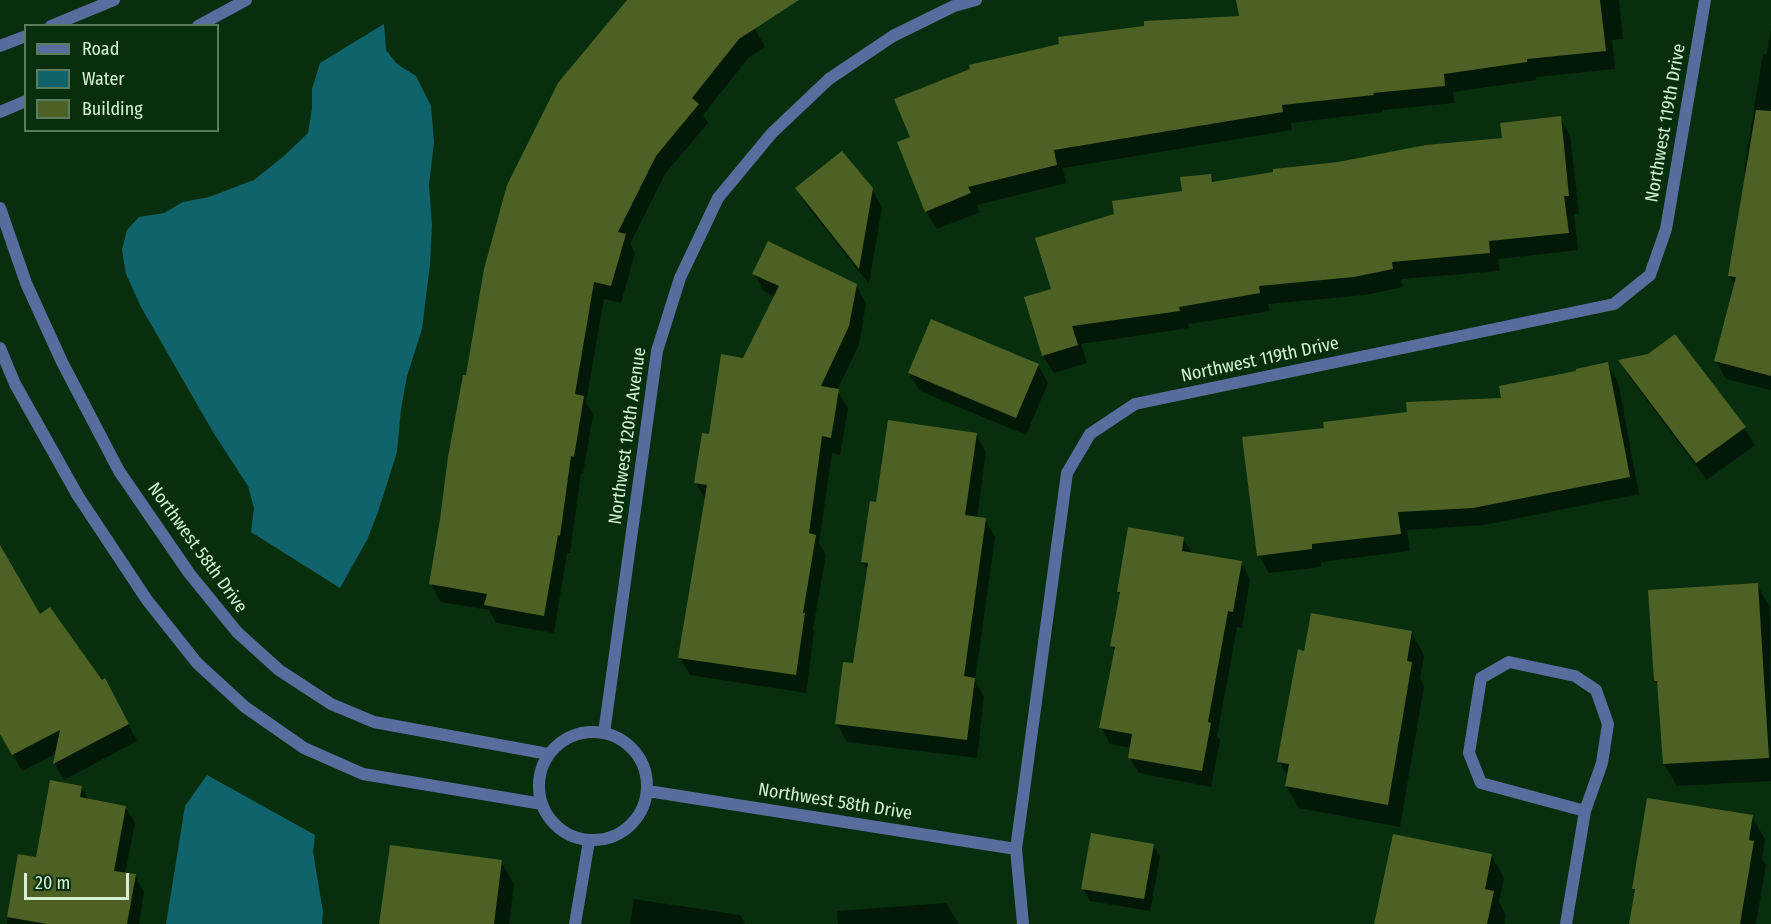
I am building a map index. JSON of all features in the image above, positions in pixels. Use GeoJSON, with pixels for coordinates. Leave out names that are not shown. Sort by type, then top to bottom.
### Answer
{"type":"FeatureCollection","features":[{"type":"Feature","properties":{"kind":"street"},"geometry":{"type":"LineString","coordinates":[[56,24],[114,0]]}},
{"type":"Feature","properties":{"kind":"street"},"geometry":{"type":"LineString","coordinates":[[202,24],[246,0]]}},
{"type":"Feature","properties":{"kind":"street","name":"Northwest 120th Avenue"},"geometry":{"type":"LineString","coordinates":[[604,733],[657,351],[680,278],[718,198],[772,133],[829,79],[893,36],[954,6],[976,0]]}},
{"type":"Feature","properties":{"kind":"street","name":"Northwest 119th Drive"},"geometry":{"type":"LineString","coordinates":[[1023,924],[1016,849],[1067,473],[1090,434],[1135,404],[1614,304],[1650,275],[1666,229],[1705,0]]}},
{"type":"Feature","properties":{"kind":"street"},"geometry":{"type":"LineString","coordinates":[[0,46],[24,37]]}},
{"type":"Feature","properties":{"kind":"street"},"geometry":{"type":"LineString","coordinates":[[0,112],[24,102]]}},
{"type":"Feature","properties":{"kind":"street","name":"Northwest 58th Drive"},"geometry":{"type":"LineString","coordinates":[[0,208],[26,283],[62,362],[119,471],[189,573],[237,632],[279,670],[331,704],[374,722],[548,754]]}},
{"type":"Feature","properties":{"kind":"street"},"geometry":{"type":"LineString","coordinates":[[0,348],[15,384],[78,496],[147,600],[197,663],[245,707],[304,748],[363,774],[542,804]]}},
{"type":"Feature","properties":{"kind":"street"},"geometry":{"type":"LineString","coordinates":[[1566,924],[1586,811],[1602,763],[1608,723],[1596,690],[1575,676],[1509,662],[1481,678],[1469,753],[1481,783],[1586,811]]}},
{"type":"Feature","properties":{"kind":"street"},"geometry":{"type":"LineString","coordinates":[[583,732],[604,733],[623,740],[638,753],[646,771],[648,791],[642,812],[629,828],[610,838],[589,841],[569,835],[552,823],[542,804],[538,787],[539,779],[548,754],[564,740],[583,732]]}},
{"type":"Feature","properties":{"kind":"street","name":"Northwest 58th Drive"},"geometry":{"type":"LineString","coordinates":[[648,791],[1016,849]]}},
{"type":"Feature","properties":{"kind":"street"},"geometry":{"type":"LineString","coordinates":[[575,924],[589,841]]}},
{"type":"Feature","properties":{"kind":"water"},"geometry":{"type":"Polygon","coordinates":[[[384,24],[386,50],[397,64],[416,76],[431,106],[434,142],[429,185],[432,225],[430,264],[422,329],[407,376],[401,409],[397,452],[367,540],[340,588],[251,532],[254,508],[248,486],[213,432],[141,307],[126,274],[122,250],[127,230],[139,217],[164,213],[183,202],[209,197],[254,180],[284,156],[308,133],[312,109],[312,89],[320,63],[384,24]]]}},
{"type":"Feature","properties":{"kind":"water"},"geometry":{"type":"Polygon","coordinates":[[[207,775],[315,835],[313,852],[323,912],[322,924],[166,924],[185,806],[207,775]]]}},
{"type":"Feature","properties":{"kind":"building"},"geometry":{"type":"Polygon","coordinates":[[[627,0],[799,0],[739,39],[692,98],[699,104],[656,156],[618,232],[626,234],[611,286],[594,282],[575,394],[584,396],[574,457],[571,456],[560,536],[558,535],[544,616],[484,605],[487,594],[429,584],[448,457],[463,375],[466,375],[484,269],[507,185],[558,83],[627,0]]]}},
{"type":"Feature","properties":{"kind":"building"},"geometry":{"type":"Polygon","coordinates":[[[1236,0],[1600,0],[1606,51],[1527,59],[1527,62],[1444,74],[1445,86],[1282,105],[1283,112],[1054,150],[1057,165],[968,187],[971,193],[925,212],[897,142],[910,137],[894,99],[970,69],[969,65],[1059,44],[1058,37],[1144,26],[1144,21],[1239,16],[1236,0]]]}},
{"type":"Feature","properties":{"kind":"building"},"geometry":{"type":"Polygon","coordinates":[[[1756,110],[1771,111],[1771,376],[1714,361],[1736,277],[1728,276],[1756,110]]]}},
{"type":"Feature","properties":{"kind":"building"},"geometry":{"type":"Polygon","coordinates":[[[1561,116],[1569,196],[1564,196],[1569,233],[1489,241],[1490,253],[1392,262],[1393,269],[1354,277],[1259,286],[1260,293],[1179,307],[1180,311],[1072,326],[1078,345],[1042,356],[1024,297],[1051,289],[1035,238],[1114,214],[1112,201],[1182,191],[1180,177],[1211,174],[1212,182],[1273,172],[1273,169],[1338,162],[1426,145],[1502,138],[1500,123],[1561,116]]]}},
{"type":"Feature","properties":{"kind":"building"},"geometry":{"type":"Polygon","coordinates":[[[842,151],[873,188],[859,269],[795,188],[842,151]]]}},
{"type":"Feature","properties":{"kind":"building"},"geometry":{"type":"Polygon","coordinates":[[[768,241],[857,284],[849,326],[821,386],[839,389],[831,438],[822,436],[809,533],[816,535],[803,613],[805,613],[796,675],[678,658],[707,485],[694,483],[702,433],[709,434],[721,354],[743,358],[779,286],[752,274],[768,241]]]}},
{"type":"Feature","properties":{"kind":"building"},"geometry":{"type":"Polygon","coordinates":[[[931,319],[1039,364],[1016,418],[908,373],[931,319]]]}},
{"type":"Feature","properties":{"kind":"building"},"geometry":{"type":"Polygon","coordinates":[[[1675,334],[1746,427],[1696,463],[1618,360],[1648,354],[1675,334]]]}},
{"type":"Feature","properties":{"kind":"building"},"geometry":{"type":"Polygon","coordinates":[[[1608,362],[1630,477],[1473,508],[1398,512],[1401,534],[1312,544],[1312,549],[1257,556],[1242,437],[1324,428],[1323,422],[1407,412],[1406,402],[1501,398],[1499,386],[1576,371],[1576,369],[1608,362]]]}},
{"type":"Feature","properties":{"kind":"building"},"geometry":{"type":"Polygon","coordinates":[[[888,420],[977,433],[965,515],[986,518],[964,676],[975,678],[967,740],[835,724],[843,662],[853,663],[868,563],[861,562],[870,501],[876,502],[888,420]]]}},
{"type":"Feature","properties":{"kind":"building"},"geometry":{"type":"Polygon","coordinates":[[[1128,527],[1184,537],[1182,551],[1242,561],[1233,612],[1228,611],[1208,722],[1211,723],[1202,771],[1128,758],[1132,734],[1099,728],[1115,647],[1110,646],[1120,592],[1117,592],[1128,527]]]}},
{"type":"Feature","properties":{"kind":"building"},"geometry":{"type":"Polygon","coordinates":[[[0,545],[40,614],[50,607],[102,680],[105,678],[129,724],[53,764],[60,730],[12,755],[0,734],[0,545]]]}},
{"type":"Feature","properties":{"kind":"building"},"geometry":{"type":"Polygon","coordinates":[[[1758,583],[1769,758],[1663,764],[1657,681],[1654,681],[1648,590],[1758,583]]]}},
{"type":"Feature","properties":{"kind":"building"},"geometry":{"type":"Polygon","coordinates":[[[1311,613],[1412,631],[1407,661],[1412,662],[1388,805],[1285,786],[1289,764],[1277,762],[1298,649],[1304,651],[1311,613]]]}},
{"type":"Feature","properties":{"kind":"building"},"geometry":{"type":"Polygon","coordinates":[[[50,780],[82,786],[80,797],[126,806],[114,871],[136,874],[127,924],[47,924],[7,917],[18,854],[36,857],[50,780]]]}},
{"type":"Feature","properties":{"kind":"building"},"geometry":{"type":"Polygon","coordinates":[[[1647,798],[1753,815],[1749,840],[1754,841],[1740,924],[1629,924],[1635,889],[1632,889],[1647,798]]]}},
{"type":"Feature","properties":{"kind":"building"},"geometry":{"type":"Polygon","coordinates":[[[1091,833],[1154,844],[1144,899],[1081,889],[1091,833]]]}},
{"type":"Feature","properties":{"kind":"building"},"geometry":{"type":"Polygon","coordinates":[[[1393,834],[1492,854],[1485,889],[1494,891],[1487,924],[1374,924],[1393,834]]]}},
{"type":"Feature","properties":{"kind":"building"},"geometry":{"type":"Polygon","coordinates":[[[390,845],[502,860],[494,924],[379,924],[390,845]]]}}]}
